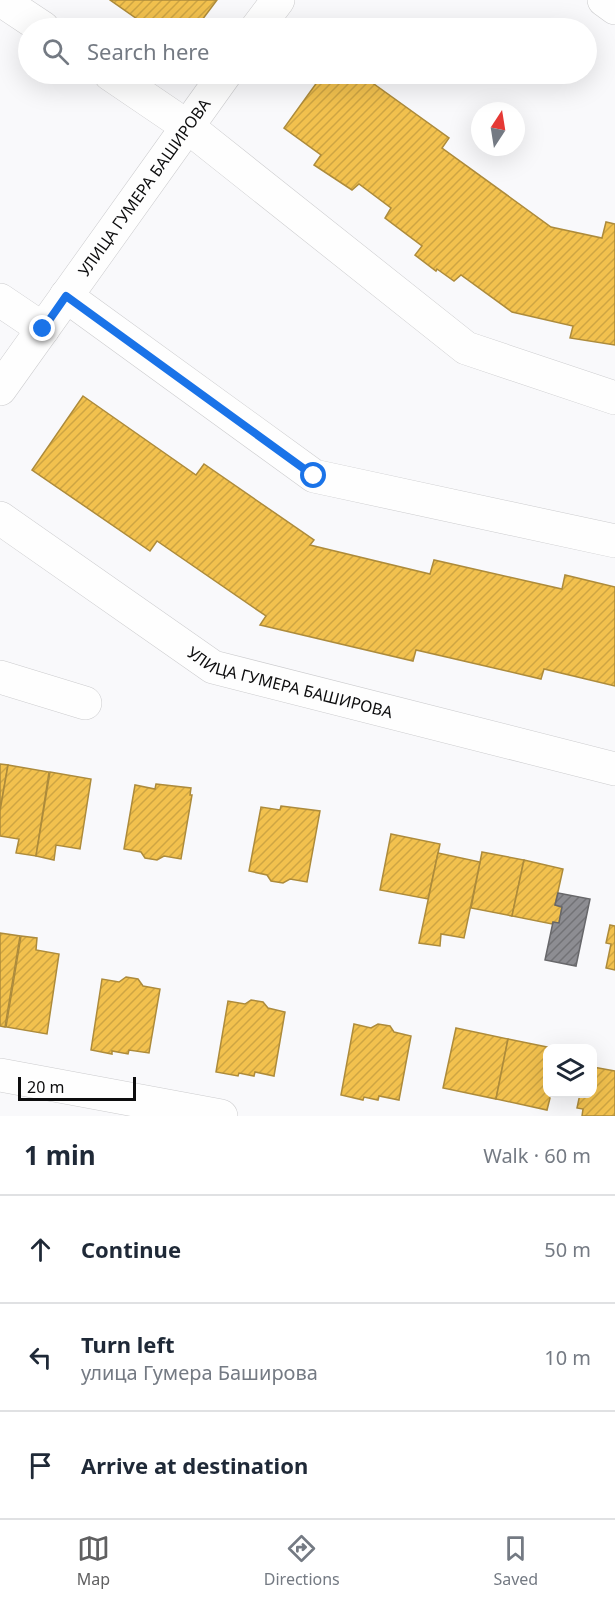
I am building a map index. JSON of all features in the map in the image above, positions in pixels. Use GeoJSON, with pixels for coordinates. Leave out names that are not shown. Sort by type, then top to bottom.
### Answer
{"type":"FeatureCollection","features":[{"type":"Feature","properties":{"kind":"street"},"geometry":{"type":"LineString","coordinates":[[1,0],[28,18]]}},
{"type":"Feature","properties":{"kind":"street"},"geometry":{"type":"LineString","coordinates":[[264,18],[278,0]]}},
{"type":"Feature","properties":{"kind":"street"},"geometry":{"type":"LineString","coordinates":[[604,0],[615,8]]}},
{"type":"Feature","properties":{"kind":"street"},"geometry":{"type":"LineString","coordinates":[[125,84],[188,126],[466,348],[615,398]]}},
{"type":"Feature","properties":{"kind":"street","name":"УЛИЦА ГУМЕРА БАШИРОВА"},"geometry":{"type":"LineString","coordinates":[[0,389],[218,84]]}},
{"type":"Feature","properties":{"kind":"street"},"geometry":{"type":"LineString","coordinates":[[66,296],[314,476],[615,541]]}},
{"type":"Feature","properties":{"kind":"street"},"geometry":{"type":"LineString","coordinates":[[0,300],[43,329]]}},
{"type":"Feature","properties":{"kind":"street","name":"УЛИЦА ГУМЕРА БАШИРОВА"},"geometry":{"type":"LineString","coordinates":[[0,518],[213,667],[615,769]]}},
{"type":"Feature","properties":{"kind":"street"},"geometry":{"type":"LineString","coordinates":[[0,677],[85,703]]}},
{"type":"Feature","properties":{"kind":"street"},"geometry":{"type":"LineString","coordinates":[[0,1075],[221,1116]]}},
{"type":"Feature","properties":{"kind":"building: Homes"},"geometry":{"type":"Polygon","coordinates":[[[110,0],[217,0],[204,18],[136,18],[110,0]]]}},
{"type":"Feature","properties":{"kind":"building: Homes"},"geometry":{"type":"Polygon","coordinates":[[[316,84],[374,84],[449,138],[442,148],[551,227],[602,238],[606,222],[615,224],[615,345],[570,338],[573,326],[512,312],[461,275],[454,281],[437,269],[436,271],[415,255],[422,246],[385,218],[391,208],[359,184],[352,190],[314,165],[321,155],[284,128],[316,84]]]}},
{"type":"Feature","properties":{"kind":"building: Homes"},"geometry":{"type":"Polygon","coordinates":[[[83,396],[196,475],[204,464],[314,540],[310,545],[430,574],[434,560],[562,589],[565,575],[615,587],[615,686],[544,669],[541,679],[416,650],[413,661],[260,625],[266,616],[157,541],[150,551],[32,470],[83,396]]]}},
{"type":"Feature","properties":{"kind":"building: Homes"},"geometry":{"type":"Polygon","coordinates":[[[0,764],[8,765],[0,811],[0,764]]]}},
{"type":"Feature","properties":{"kind":"building: Homes"},"geometry":{"type":"Polygon","coordinates":[[[8,765],[49,772],[36,856],[16,853],[19,839],[0,836],[0,811],[8,765]]]}},
{"type":"Feature","properties":{"kind":"building: Homes"},"geometry":{"type":"Polygon","coordinates":[[[50,772],[91,779],[80,849],[56,845],[54,860],[36,856],[50,772]]]}},
{"type":"Feature","properties":{"kind":"building: Homes"},"geometry":{"type":"Polygon","coordinates":[[[156,784],[191,788],[190,795],[192,795],[181,859],[164,856],[157,860],[145,858],[141,852],[124,849],[135,785],[155,789],[156,784]]]}},
{"type":"Feature","properties":{"kind":"building: Homes"},"geometry":{"type":"Polygon","coordinates":[[[281,806],[320,811],[307,882],[290,879],[283,883],[271,881],[267,875],[249,871],[261,807],[280,810],[281,806]]]}},
{"type":"Feature","properties":{"kind":"building: Homes"},"geometry":{"type":"Polygon","coordinates":[[[391,834],[440,844],[428,899],[380,890],[391,834]]]}},
{"type":"Feature","properties":{"kind":"building: Homes"},"geometry":{"type":"Polygon","coordinates":[[[482,852],[524,860],[512,916],[471,908],[482,852]]]}},
{"type":"Feature","properties":{"kind":"building: Homes"},"geometry":{"type":"Polygon","coordinates":[[[438,853],[480,862],[464,938],[441,934],[440,946],[419,943],[438,853]]]}},
{"type":"Feature","properties":{"kind":"building: Homes"},"geometry":{"type":"Polygon","coordinates":[[[524,860],[563,869],[555,905],[562,907],[559,923],[553,922],[552,924],[512,916],[524,860]]]}},
{"type":"Feature","properties":{"kind":"building: Homes"},"geometry":{"type":"Polygon","coordinates":[[[610,925],[615,926],[615,970],[606,968],[611,944],[606,943],[610,925]]]}},
{"type":"Feature","properties":{"kind":"building: Homes"},"geometry":{"type":"Polygon","coordinates":[[[0,933],[20,936],[5,1027],[0,1026],[0,933]]]}},
{"type":"Feature","properties":{"kind":"building: Homes"},"geometry":{"type":"Polygon","coordinates":[[[21,936],[37,938],[36,950],[59,954],[47,1034],[6,1027],[21,936]]]}},
{"type":"Feature","properties":{"kind":"building: Homes"},"geometry":{"type":"Polygon","coordinates":[[[126,977],[138,979],[143,986],[160,989],[149,1053],[129,1050],[128,1054],[112,1051],[112,1054],[91,1050],[102,979],[119,982],[126,977]]]}},
{"type":"Feature","properties":{"kind":"building: Homes"},"geometry":{"type":"Polygon","coordinates":[[[251,1000],[263,1002],[268,1008],[285,1012],[274,1076],[255,1072],[254,1076],[239,1073],[238,1076],[216,1072],[228,1001],[245,1004],[251,1000]]]}},
{"type":"Feature","properties":{"kind":"building: Homes"},"geometry":{"type":"Polygon","coordinates":[[[354,1024],[371,1028],[378,1024],[390,1026],[394,1032],[411,1036],[399,1100],[379,1096],[378,1100],[364,1097],[363,1100],[341,1095],[354,1024]]]}},
{"type":"Feature","properties":{"kind":"building: Homes"},"geometry":{"type":"Polygon","coordinates":[[[456,1028],[508,1039],[496,1099],[443,1088],[456,1028]]]}},
{"type":"Feature","properties":{"kind":"building: Homes"},"geometry":{"type":"Polygon","coordinates":[[[508,1039],[543,1046],[543,1098],[550,1098],[547,1110],[496,1099],[508,1039]]]}},
{"type":"Feature","properties":{"kind":"building: Homes"},"geometry":{"type":"Polygon","coordinates":[[[597,1068],[615,1071],[615,1116],[582,1116],[583,1109],[577,1108],[579,1098],[597,1098],[597,1068]]]}},
{"type":"Feature","properties":{"kind":"building: Industry"},"geometry":{"type":"Polygon","coordinates":[[[558,893],[590,899],[576,966],[545,960],[553,922],[559,923],[562,907],[555,905],[558,893]]]}},
{"type":"Feature","properties":{"kind":"route"},"geometry":{"type":"LineString","coordinates":[[43,329],[66,296],[314,476]]}}]}
